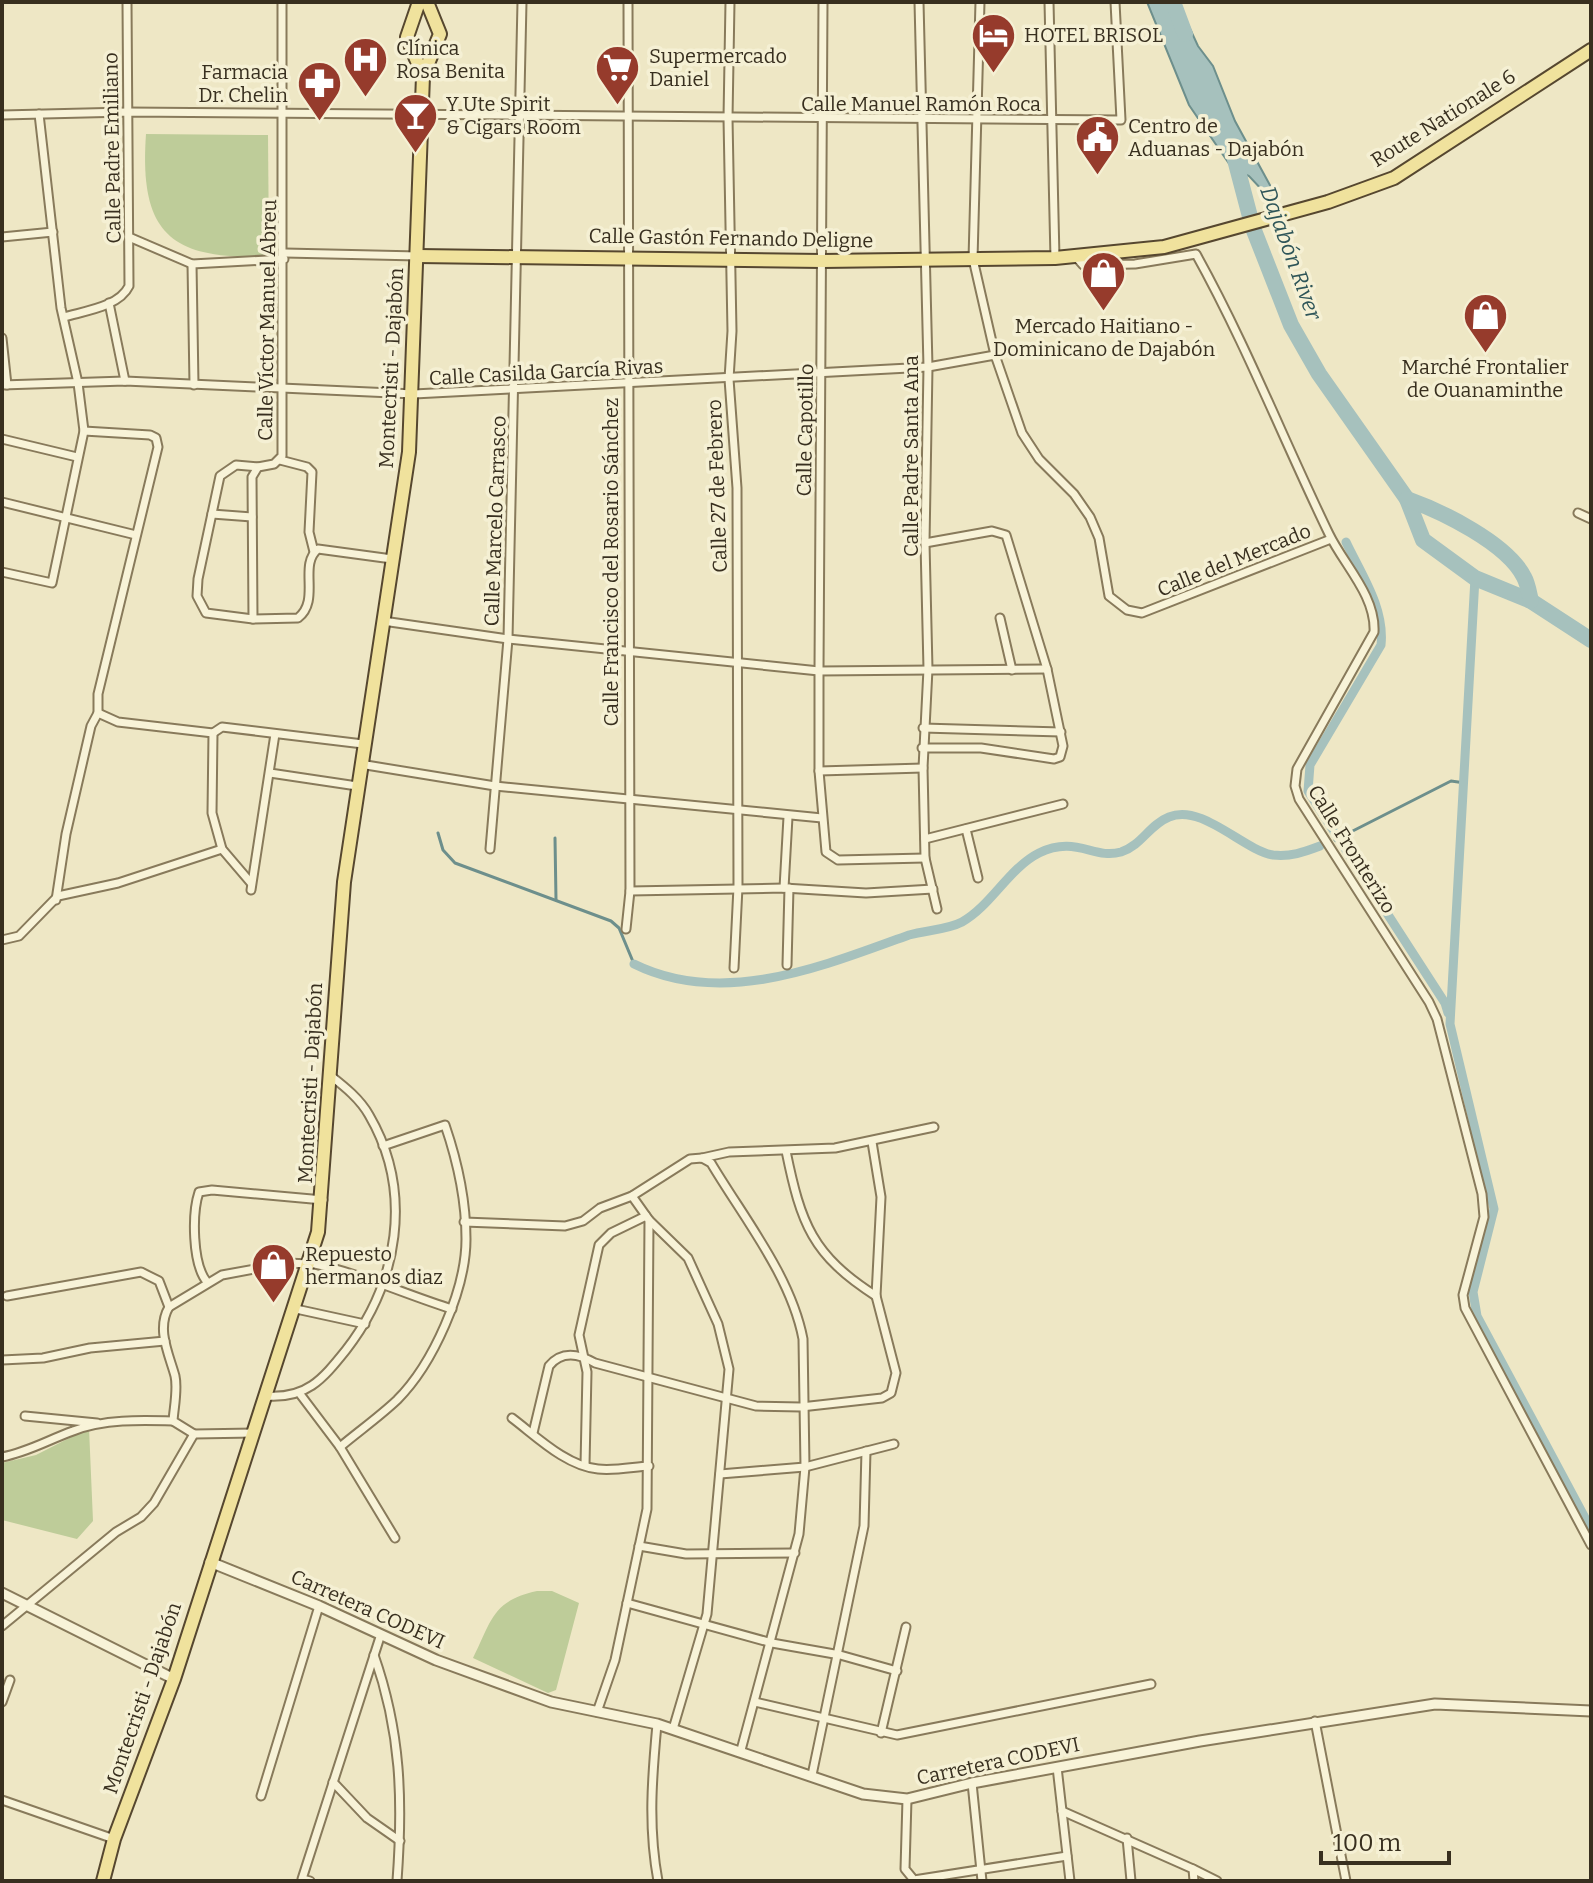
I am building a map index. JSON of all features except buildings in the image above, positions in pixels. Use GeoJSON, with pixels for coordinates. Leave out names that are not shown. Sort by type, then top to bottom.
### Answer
{"type":"FeatureCollection","features":[{"type":"Feature","properties":{"kind":"main road"},"geometry":{"type":"LineString","coordinates":[[419,2],[407,37],[423,76]]}},
{"type":"Feature","properties":{"kind":"main road"},"geometry":{"type":"LineString","coordinates":[[423,76],[440,34],[427,2]]}},
{"type":"Feature","properties":{"kind":"main road","name":"Route Nationale 6"},"geometry":{"type":"LineString","coordinates":[[1176,244],[1310,207],[1394,178],[1591,50]]}},
{"type":"Feature","properties":{"kind":"main road","name":"Montecristi - Dajabón"},"geometry":{"type":"LineString","coordinates":[[103,1881],[114,1839],[174,1679],[210,1562],[296,1309],[310,1263],[323,1200],[338,938],[360,764],[409,452],[414,394],[423,76]]}},
{"type":"Feature","properties":{"kind":"main road","name":"Calle Gastón Fernando Deligne"},"geometry":{"type":"LineString","coordinates":[[418,256],[822,261],[1055,258],[1176,244]]}},
{"type":"Feature","properties":{"kind":"street","name":"Calle Padre Emiliano"},"geometry":{"type":"LineString","coordinates":[[109,303],[126,292],[129,237],[127,2]]}},
{"type":"Feature","properties":{"kind":"street","name":"Calle Víctor Manuel Abreu"},"geometry":{"type":"LineString","coordinates":[[253,619],[252,477],[258,467],[280,460],[284,256],[282,2]]}},
{"type":"Feature","properties":{"kind":"street","name":"Calle Marcelo Carrasco"},"geometry":{"type":"LineString","coordinates":[[490,849],[508,639],[522,2]]}},
{"type":"Feature","properties":{"kind":"street","name":"Calle Francisco del Rosario Sánchez"},"geometry":{"type":"LineString","coordinates":[[626,929],[630,891],[627,652],[630,491],[626,384],[628,2]]}},
{"type":"Feature","properties":{"kind":"street","name":"Calle 27 de Febrero"},"geometry":{"type":"LineString","coordinates":[[730,2],[728,118],[732,259],[729,379],[737,488],[738,887],[734,968]]}},
{"type":"Feature","properties":{"kind":"street","name":"Calle Capotillo"},"geometry":{"type":"LineString","coordinates":[[823,2],[819,671],[822,818],[829,857],[838,860],[925,858]]}},
{"type":"Feature","properties":{"kind":"street","name":"Calle Padre Santa Ana"},"geometry":{"type":"LineString","coordinates":[[919,2],[928,367],[925,543],[928,669],[922,748],[925,858],[937,909]]}},
{"type":"Feature","properties":{"kind":"street","name":"Calle del Mercado"},"geometry":{"type":"LineString","coordinates":[[980,2],[973,259],[995,355],[1022,433],[1039,459],[1074,494],[1090,517],[1099,538],[1109,596],[1127,610],[1142,613],[1331,539]]}},
{"type":"Feature","properties":{"kind":"street"},"geometry":{"type":"LineString","coordinates":[[1049,2],[1055,258]]}},
{"type":"Feature","properties":{"kind":"street","name":"Calle Manuel Ramón Roca"},"geometry":{"type":"LineString","coordinates":[[2,115],[127,112],[922,121],[1121,120],[1115,2]]}},
{"type":"Feature","properties":{"kind":"street"},"geometry":{"type":"LineString","coordinates":[[2,572],[52,583],[84,431],[64,317],[39,114]]}},
{"type":"Feature","properties":{"kind":"street"},"geometry":{"type":"LineString","coordinates":[[2,237],[53,232]]}},
{"type":"Feature","properties":{"kind":"street"},"geometry":{"type":"LineString","coordinates":[[129,237],[192,264],[194,385]]}},
{"type":"Feature","properties":{"kind":"street","name":"Calle Fronterizo"},"geometry":{"type":"LineString","coordinates":[[1075,256],[1083,265],[1135,264],[1196,254],[1219,296],[1331,539],[1367,599],[1374,632],[1323,727],[1305,752],[1297,769],[1295,786],[1299,799],[1437,1019],[1483,1206],[1484,1217],[1463,1295],[1465,1308],[1591,1545]]}},
{"type":"Feature","properties":{"kind":"street","name":"Calle Gastón Fernando Deligne"},"geometry":{"type":"LineString","coordinates":[[192,264],[284,256],[418,256]]}},
{"type":"Feature","properties":{"kind":"street"},"geometry":{"type":"LineString","coordinates":[[64,317],[109,303],[125,381]]}},
{"type":"Feature","properties":{"kind":"street"},"geometry":{"type":"LineString","coordinates":[[2,338],[4,385]]}},
{"type":"Feature","properties":{"kind":"street","name":"Calle Casilda García Rivas"},"geometry":{"type":"LineString","coordinates":[[4,385],[125,381],[414,394],[928,367],[995,355]]}},
{"type":"Feature","properties":{"kind":"street"},"geometry":{"type":"LineString","coordinates":[[56,900],[66,834],[91,726],[98,713],[98,694],[158,447],[156,438],[150,435],[84,431]]}},
{"type":"Feature","properties":{"kind":"street"},"geometry":{"type":"LineString","coordinates":[[2,439],[77,457]]}},
{"type":"Feature","properties":{"kind":"street"},"geometry":{"type":"LineString","coordinates":[[258,467],[244,464],[228,468],[220,476],[198,579],[201,607],[206,613],[253,619],[298,618],[306,612],[314,552],[309,532],[312,472],[280,460]]}},
{"type":"Feature","properties":{"kind":"street"},"geometry":{"type":"LineString","coordinates":[[2,502],[66,515],[136,535]]}},
{"type":"Feature","properties":{"kind":"street"},"geometry":{"type":"LineString","coordinates":[[1578,513],[1591,519]]}},
{"type":"Feature","properties":{"kind":"street"},"geometry":{"type":"LineString","coordinates":[[212,514],[252,517]]}},
{"type":"Feature","properties":{"kind":"street"},"geometry":{"type":"LineString","coordinates":[[922,748],[981,748],[1054,759],[1063,753],[1047,669],[1006,535],[992,531],[925,543]]}},
{"type":"Feature","properties":{"kind":"street"},"geometry":{"type":"LineString","coordinates":[[314,552],[323,549],[392,559]]}},
{"type":"Feature","properties":{"kind":"street"},"geometry":{"type":"LineString","coordinates":[[1000,618],[1012,670]]}},
{"type":"Feature","properties":{"kind":"street"},"geometry":{"type":"LineString","coordinates":[[383,621],[508,639],[819,671],[1047,669]]}},
{"type":"Feature","properties":{"kind":"street"},"geometry":{"type":"LineString","coordinates":[[98,713],[118,722],[213,733],[222,727],[363,744]]}},
{"type":"Feature","properties":{"kind":"street"},"geometry":{"type":"LineString","coordinates":[[923,728],[1061,732]]}},
{"type":"Feature","properties":{"kind":"street"},"geometry":{"type":"LineString","coordinates":[[213,733],[212,813],[222,849],[251,886],[275,734]]}},
{"type":"Feature","properties":{"kind":"street"},"geometry":{"type":"LineString","coordinates":[[360,764],[495,786],[822,818]]}},
{"type":"Feature","properties":{"kind":"street"},"geometry":{"type":"LineString","coordinates":[[819,771],[923,768]]}},
{"type":"Feature","properties":{"kind":"street"},"geometry":{"type":"LineString","coordinates":[[270,773],[357,786]]}},
{"type":"Feature","properties":{"kind":"street"},"geometry":{"type":"LineString","coordinates":[[925,839],[1063,804]]}},
{"type":"Feature","properties":{"kind":"street"},"geometry":{"type":"LineString","coordinates":[[787,965],[788,817]]}},
{"type":"Feature","properties":{"kind":"street"},"geometry":{"type":"LineString","coordinates":[[966,829],[978,878]]}},
{"type":"Feature","properties":{"kind":"street"},"geometry":{"type":"LineString","coordinates":[[2,940],[19,936],[58,896],[127,881],[222,849]]}},
{"type":"Feature","properties":{"kind":"street"},"geometry":{"type":"LineString","coordinates":[[630,891],[738,887],[866,893],[933,889]]}},
{"type":"Feature","properties":{"kind":"street"},"geometry":{"type":"LineString","coordinates":[[266,1396],[300,1394],[336,1363],[365,1324],[386,1284],[395,1235],[395,1201],[383,1146],[369,1114],[331,1076]]}},
{"type":"Feature","properties":{"kind":"street"},"geometry":{"type":"LineString","coordinates":[[340,1447],[399,1398],[425,1363],[452,1309],[466,1240],[455,1153],[445,1125],[383,1146]]}},
{"type":"Feature","properties":{"kind":"street"},"geometry":{"type":"LineString","coordinates":[[464,1222],[565,1226],[583,1221],[600,1208],[632,1196],[690,1159],[729,1152],[786,1151],[872,1142],[934,1127]]}},
{"type":"Feature","properties":{"kind":"street"},"geometry":{"type":"LineString","coordinates":[[533,1433],[549,1366],[563,1355],[581,1355],[595,1363],[756,1406],[801,1407],[882,1398],[891,1393],[896,1373],[876,1296],[881,1197],[872,1142]]}},
{"type":"Feature","properties":{"kind":"street"},"geometry":{"type":"LineString","coordinates":[[786,1151],[796,1201],[817,1244],[831,1264],[876,1296]]}},
{"type":"Feature","properties":{"kind":"street"},"geometry":{"type":"LineString","coordinates":[[702,1158],[711,1163],[783,1283],[799,1319],[803,1339],[801,1407],[805,1467],[795,1553],[741,1750]]}},
{"type":"Feature","properties":{"kind":"street"},"geometry":{"type":"LineString","coordinates":[[207,1282],[201,1276],[197,1250],[199,1192],[212,1190],[323,1200]]}},
{"type":"Feature","properties":{"kind":"street"},"geometry":{"type":"LineString","coordinates":[[632,1196],[648,1218],[688,1258],[718,1324],[728,1356],[713,1554],[704,1625],[673,1729]]}},
{"type":"Feature","properties":{"kind":"street"},"geometry":{"type":"LineString","coordinates":[[585,1465],[587,1372],[579,1335],[599,1245],[611,1233],[648,1218]]}},
{"type":"Feature","properties":{"kind":"street"},"geometry":{"type":"LineString","coordinates":[[597,1712],[615,1660],[647,1509],[648,1218]]}},
{"type":"Feature","properties":{"kind":"street"},"geometry":{"type":"LineString","coordinates":[[173,1421],[175,1375],[167,1359],[164,1315],[169,1307],[222,1275],[287,1263],[310,1263],[356,1273],[386,1284],[400,1293],[452,1309]]}},
{"type":"Feature","properties":{"kind":"street"},"geometry":{"type":"LineString","coordinates":[[7,1296],[141,1272],[159,1281],[169,1307]]}},
{"type":"Feature","properties":{"kind":"street"},"geometry":{"type":"LineString","coordinates":[[296,1309],[365,1324]]}},
{"type":"Feature","properties":{"kind":"street"},"geometry":{"type":"LineString","coordinates":[[2,1360],[43,1358],[90,1348],[165,1341]]}},
{"type":"Feature","properties":{"kind":"street"},"geometry":{"type":"LineString","coordinates":[[300,1394],[340,1447],[395,1538]]}},
{"type":"Feature","properties":{"kind":"street"},"geometry":{"type":"LineString","coordinates":[[25,1416],[103,1423],[173,1421],[194,1434],[254,1433]]}},
{"type":"Feature","properties":{"kind":"street"},"geometry":{"type":"LineString","coordinates":[[512,1418],[562,1455],[585,1465],[598,1469],[649,1466]]}},
{"type":"Feature","properties":{"kind":"street"},"geometry":{"type":"LineString","coordinates":[[2,1457],[36,1449],[73,1431],[103,1423]]}},
{"type":"Feature","properties":{"kind":"street"},"geometry":{"type":"LineString","coordinates":[[2,1626],[116,1532],[141,1517],[154,1503],[194,1434]]}},
{"type":"Feature","properties":{"kind":"street"},"geometry":{"type":"LineString","coordinates":[[720,1474],[805,1467],[894,1444]]}},
{"type":"Feature","properties":{"kind":"street"},"geometry":{"type":"LineString","coordinates":[[812,1775],[840,1655],[864,1526],[866,1451]]}},
{"type":"Feature","properties":{"kind":"street"},"geometry":{"type":"LineString","coordinates":[[639,1546],[713,1554],[795,1553]]}},
{"type":"Feature","properties":{"kind":"street","name":"Carretera CODEVI"},"geometry":{"type":"LineString","coordinates":[[210,1562],[319,1606],[380,1637],[551,1702],[657,1724],[741,1750],[863,1794],[907,1799],[1057,1767],[1315,1721],[1435,1704],[1591,1711]]}},
{"type":"Feature","properties":{"kind":"street"},"geometry":{"type":"LineString","coordinates":[[2,1593],[174,1679]]}},
{"type":"Feature","properties":{"kind":"street"},"geometry":{"type":"LineString","coordinates":[[627,1603],[772,1643],[840,1655],[897,1671]]}},
{"type":"Feature","properties":{"kind":"street"},"geometry":{"type":"LineString","coordinates":[[261,1796],[319,1606]]}},
{"type":"Feature","properties":{"kind":"street"},"geometry":{"type":"LineString","coordinates":[[881,1733],[906,1627]]}},
{"type":"Feature","properties":{"kind":"street"},"geometry":{"type":"LineString","coordinates":[[310,1881],[302,1879],[380,1637]]}},
{"type":"Feature","properties":{"kind":"street"},"geometry":{"type":"LineString","coordinates":[[374,1655],[394,1721],[401,1785],[397,1881]]}},
{"type":"Feature","properties":{"kind":"street"},"geometry":{"type":"LineString","coordinates":[[2,1702],[10,1680]]}},
{"type":"Feature","properties":{"kind":"street"},"geometry":{"type":"LineString","coordinates":[[755,1702],[897,1735],[1151,1684]]}},
{"type":"Feature","properties":{"kind":"street"},"geometry":{"type":"LineString","coordinates":[[1315,1721],[1346,1881]]}},
{"type":"Feature","properties":{"kind":"street"},"geometry":{"type":"LineString","coordinates":[[657,1724],[650,1798],[650,1840],[658,1881]]}},
{"type":"Feature","properties":{"kind":"street"},"geometry":{"type":"LineString","coordinates":[[1057,1767],[1070,1881]]}},
{"type":"Feature","properties":{"kind":"street"},"geometry":{"type":"LineString","coordinates":[[333,1782],[367,1818],[400,1841]]}},
{"type":"Feature","properties":{"kind":"street"},"geometry":{"type":"LineString","coordinates":[[972,1783],[982,1881]]}},
{"type":"Feature","properties":{"kind":"street"},"geometry":{"type":"LineString","coordinates":[[907,1799],[905,1869],[908,1877],[914,1880],[1067,1856]]}},
{"type":"Feature","properties":{"kind":"street"},"geometry":{"type":"LineString","coordinates":[[2,1800],[114,1839]]}},
{"type":"Feature","properties":{"kind":"street"},"geometry":{"type":"LineString","coordinates":[[1062,1811],[1217,1881]]}},
{"type":"Feature","properties":{"kind":"street"},"geometry":{"type":"LineString","coordinates":[[1127,1838],[1131,1881]]}},
{"type":"Feature","properties":{"kind":"street"},"geometry":{"type":"LineString","coordinates":[[1193,1869],[1194,1881]]}},
{"type":"Feature","properties":{"kind":"green space"},"geometry":{"type":"Polygon","coordinates":[[[146,134],[268,135],[269,256],[207,253],[185,246],[168,234],[156,217],[148,196],[146,134]]]}},
{"type":"Feature","properties":{"kind":"green space"},"geometry":{"type":"Polygon","coordinates":[[[89,1428],[93,1521],[77,1539],[2,1520],[2,1463],[36,1455],[89,1428]]]}},
{"type":"Feature","properties":{"kind":"green space"},"geometry":{"type":"Polygon","coordinates":[[[537,1591],[552,1591],[579,1603],[556,1690],[548,1693],[473,1658],[495,1614],[511,1600],[537,1591]]]}},
{"type":"Feature","properties":{"kind":"water"},"geometry":{"type":"Polygon","coordinates":[[[1147,2],[1170,2],[1176,14],[1186,20],[1198,46],[1213,66],[1235,121],[1277,198],[1265,204],[1264,192],[1249,176],[1232,168],[1189,105],[1147,2]]]}},
{"type":"Feature","properties":{"kind":"waterway","name":"Dajabón River"},"geometry":{"type":"LineString","coordinates":[[1173,2],[1185,34]]}},
{"type":"Feature","properties":{"kind":"waterway","name":"Dajabón River"},"geometry":{"type":"LineString","coordinates":[[1233,152],[1253,228],[1291,325],[1319,374],[1407,499],[1423,540],[1475,578],[1531,601],[1591,640]]}},
{"type":"Feature","properties":{"kind":"waterway","name":"Dajabón River"},"geometry":{"type":"LineString","coordinates":[[1407,499],[1454,520],[1503,552],[1524,577],[1531,601]]}},
{"type":"Feature","properties":{"kind":"waterway"},"geometry":{"type":"LineString","coordinates":[[1346,542],[1376,605],[1381,645],[1310,765],[1308,791],[1445,1003],[1448,1013]]}},
{"type":"Feature","properties":{"kind":"waterway"},"geometry":{"type":"LineString","coordinates":[[1475,578],[1450,1024],[1494,1209],[1473,1292],[1477,1316],[1591,1529]]}},
{"type":"Feature","properties":{"kind":"waterway"},"geometry":{"type":"LineString","coordinates":[[1335,840],[1451,781],[1465,783]]}},
{"type":"Feature","properties":{"kind":"waterway"},"geometry":{"type":"LineString","coordinates":[[634,964],[668,977],[702,982],[773,978],[808,969],[909,935],[962,922],[982,907],[1018,868],[1039,853],[1064,846],[1111,854],[1121,852],[1135,845],[1162,821],[1182,814],[1195,816],[1273,855],[1292,855],[1320,846]]}},
{"type":"Feature","properties":{"kind":"waterway"},"geometry":{"type":"LineString","coordinates":[[438,833],[443,850],[455,863],[611,921],[619,928],[634,964]]}},
{"type":"Feature","properties":{"kind":"waterway"},"geometry":{"type":"LineString","coordinates":[[555,838],[556,900]]}},
{"type":"Feature","properties":{"kind":"place","name":"HOTEL BRISOL"},"geometry":{"type":"Point","coordinates":[993,74]}},
{"type":"Feature","properties":{"kind":"place","name":"Clínica Rosa Benita"},"geometry":{"type":"Point","coordinates":[365,99]}},
{"type":"Feature","properties":{"kind":"place","name":"Supermercado Daniel"},"geometry":{"type":"Point","coordinates":[618,107]}},
{"type":"Feature","properties":{"kind":"place","name":"Farmacia Dr. Chelin"},"geometry":{"type":"Point","coordinates":[319,123]}},
{"type":"Feature","properties":{"kind":"place","name":"Y Ute Spirit & Cigars Room"},"geometry":{"type":"Point","coordinates":[415,154]}},
{"type":"Feature","properties":{"kind":"place","name":"Centro de Aduanas - Dajabón"},"geometry":{"type":"Point","coordinates":[1097,176]}},
{"type":"Feature","properties":{"kind":"place","name":"Mercado Haitiano - Dominicano de Dajabón"},"geometry":{"type":"Point","coordinates":[1104,313]}},
{"type":"Feature","properties":{"kind":"place","name":"Marché Frontalier de Ouanaminthe"},"geometry":{"type":"Point","coordinates":[1485,354]}},
{"type":"Feature","properties":{"kind":"place","name":"Repuesto hermanos diaz"},"geometry":{"type":"Point","coordinates":[274,1305]}}]}
